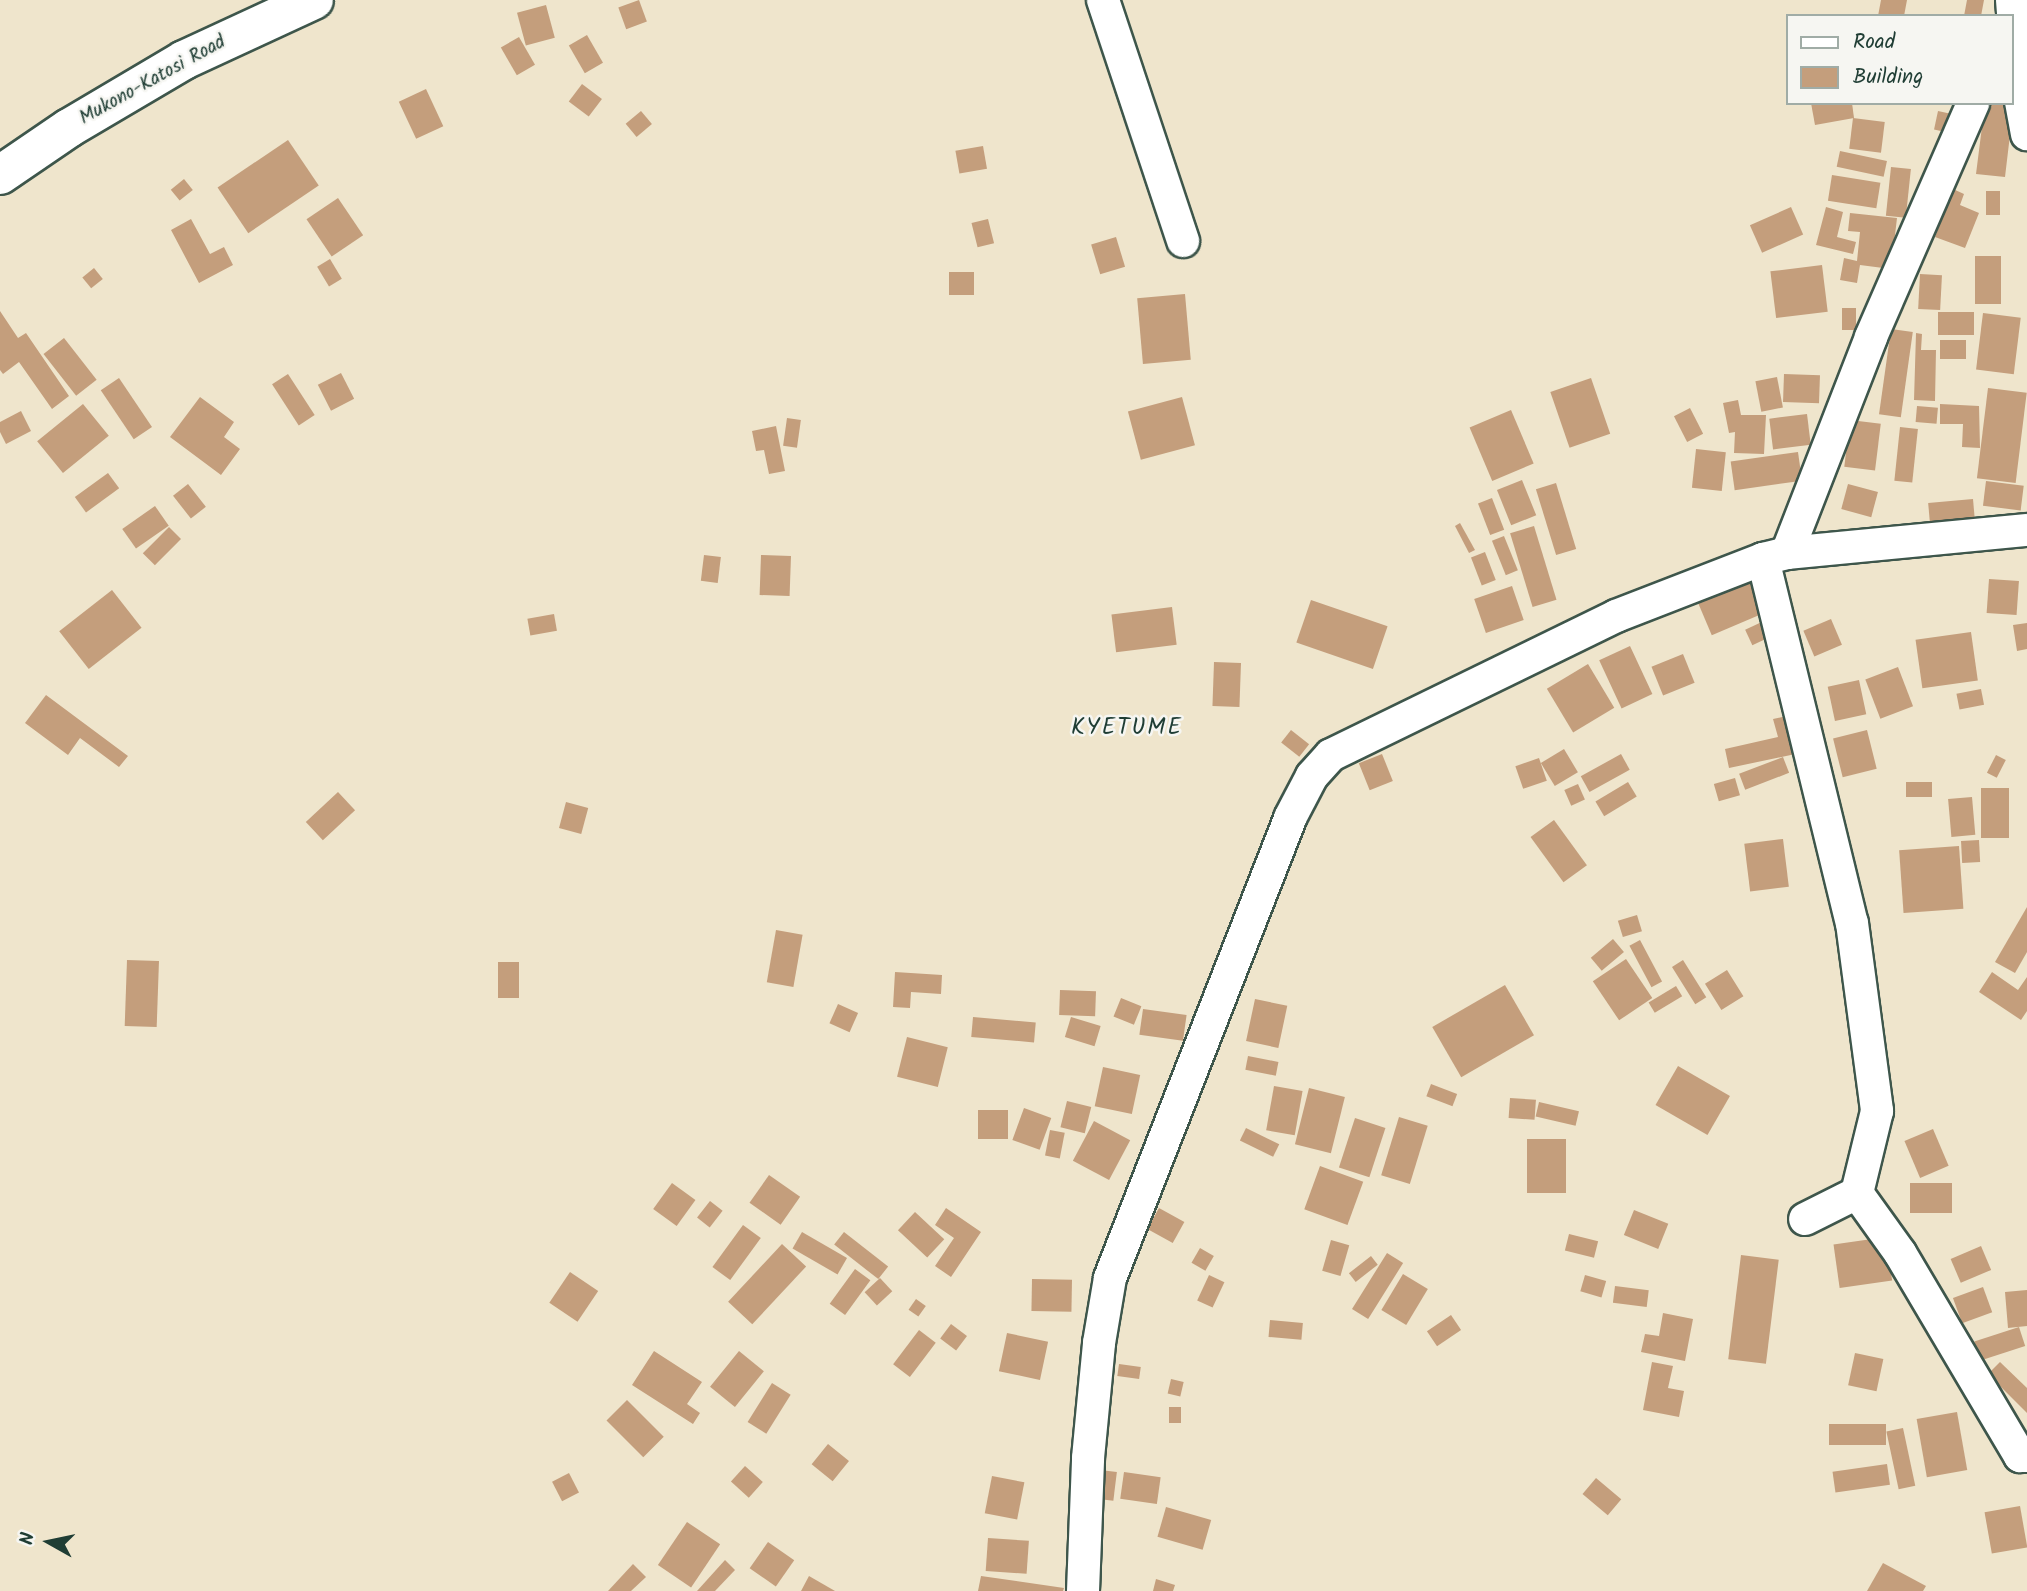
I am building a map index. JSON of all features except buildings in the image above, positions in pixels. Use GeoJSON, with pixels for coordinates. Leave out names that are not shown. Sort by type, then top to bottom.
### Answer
{"type":"FeatureCollection","features":[{"type":"Feature","properties":{"kind":"main road","name":"Mukono-Katosi Road"},"geometry":{"type":"LineString","coordinates":[[0,175],[69,128],[184,60],[314,0]]}},
{"type":"Feature","properties":{"kind":"street"},"geometry":{"type":"LineString","coordinates":[[1103,0],[1183,241]]}},
{"type":"Feature","properties":{"kind":"street"},"geometry":{"type":"LineString","coordinates":[[2013,21],[2019,91],[2027,134]]}},
{"type":"Feature","properties":{"kind":"street"},"geometry":{"type":"LineString","coordinates":[[1972,105],[1775,556],[1852,923],[1877,1111],[1857,1193],[1900,1253],[2020,1456],[2027,1456]]}},
{"type":"Feature","properties":{"kind":"street"},"geometry":{"type":"LineString","coordinates":[[1083,1591],[1088,1458],[1099,1343],[1110,1278],[1290,818],[1312,776],[1331,755],[1616,617],[1775,556],[2027,530]]}},
{"type":"Feature","properties":{"kind":"street"},"geometry":{"type":"LineString","coordinates":[[1805,1219],[1857,1193]]}},
{"type":"Feature","properties":{"kind":"district","name":"KYETUME"},"geometry":{"type":"Point","coordinates":[1127,728]}}]}
